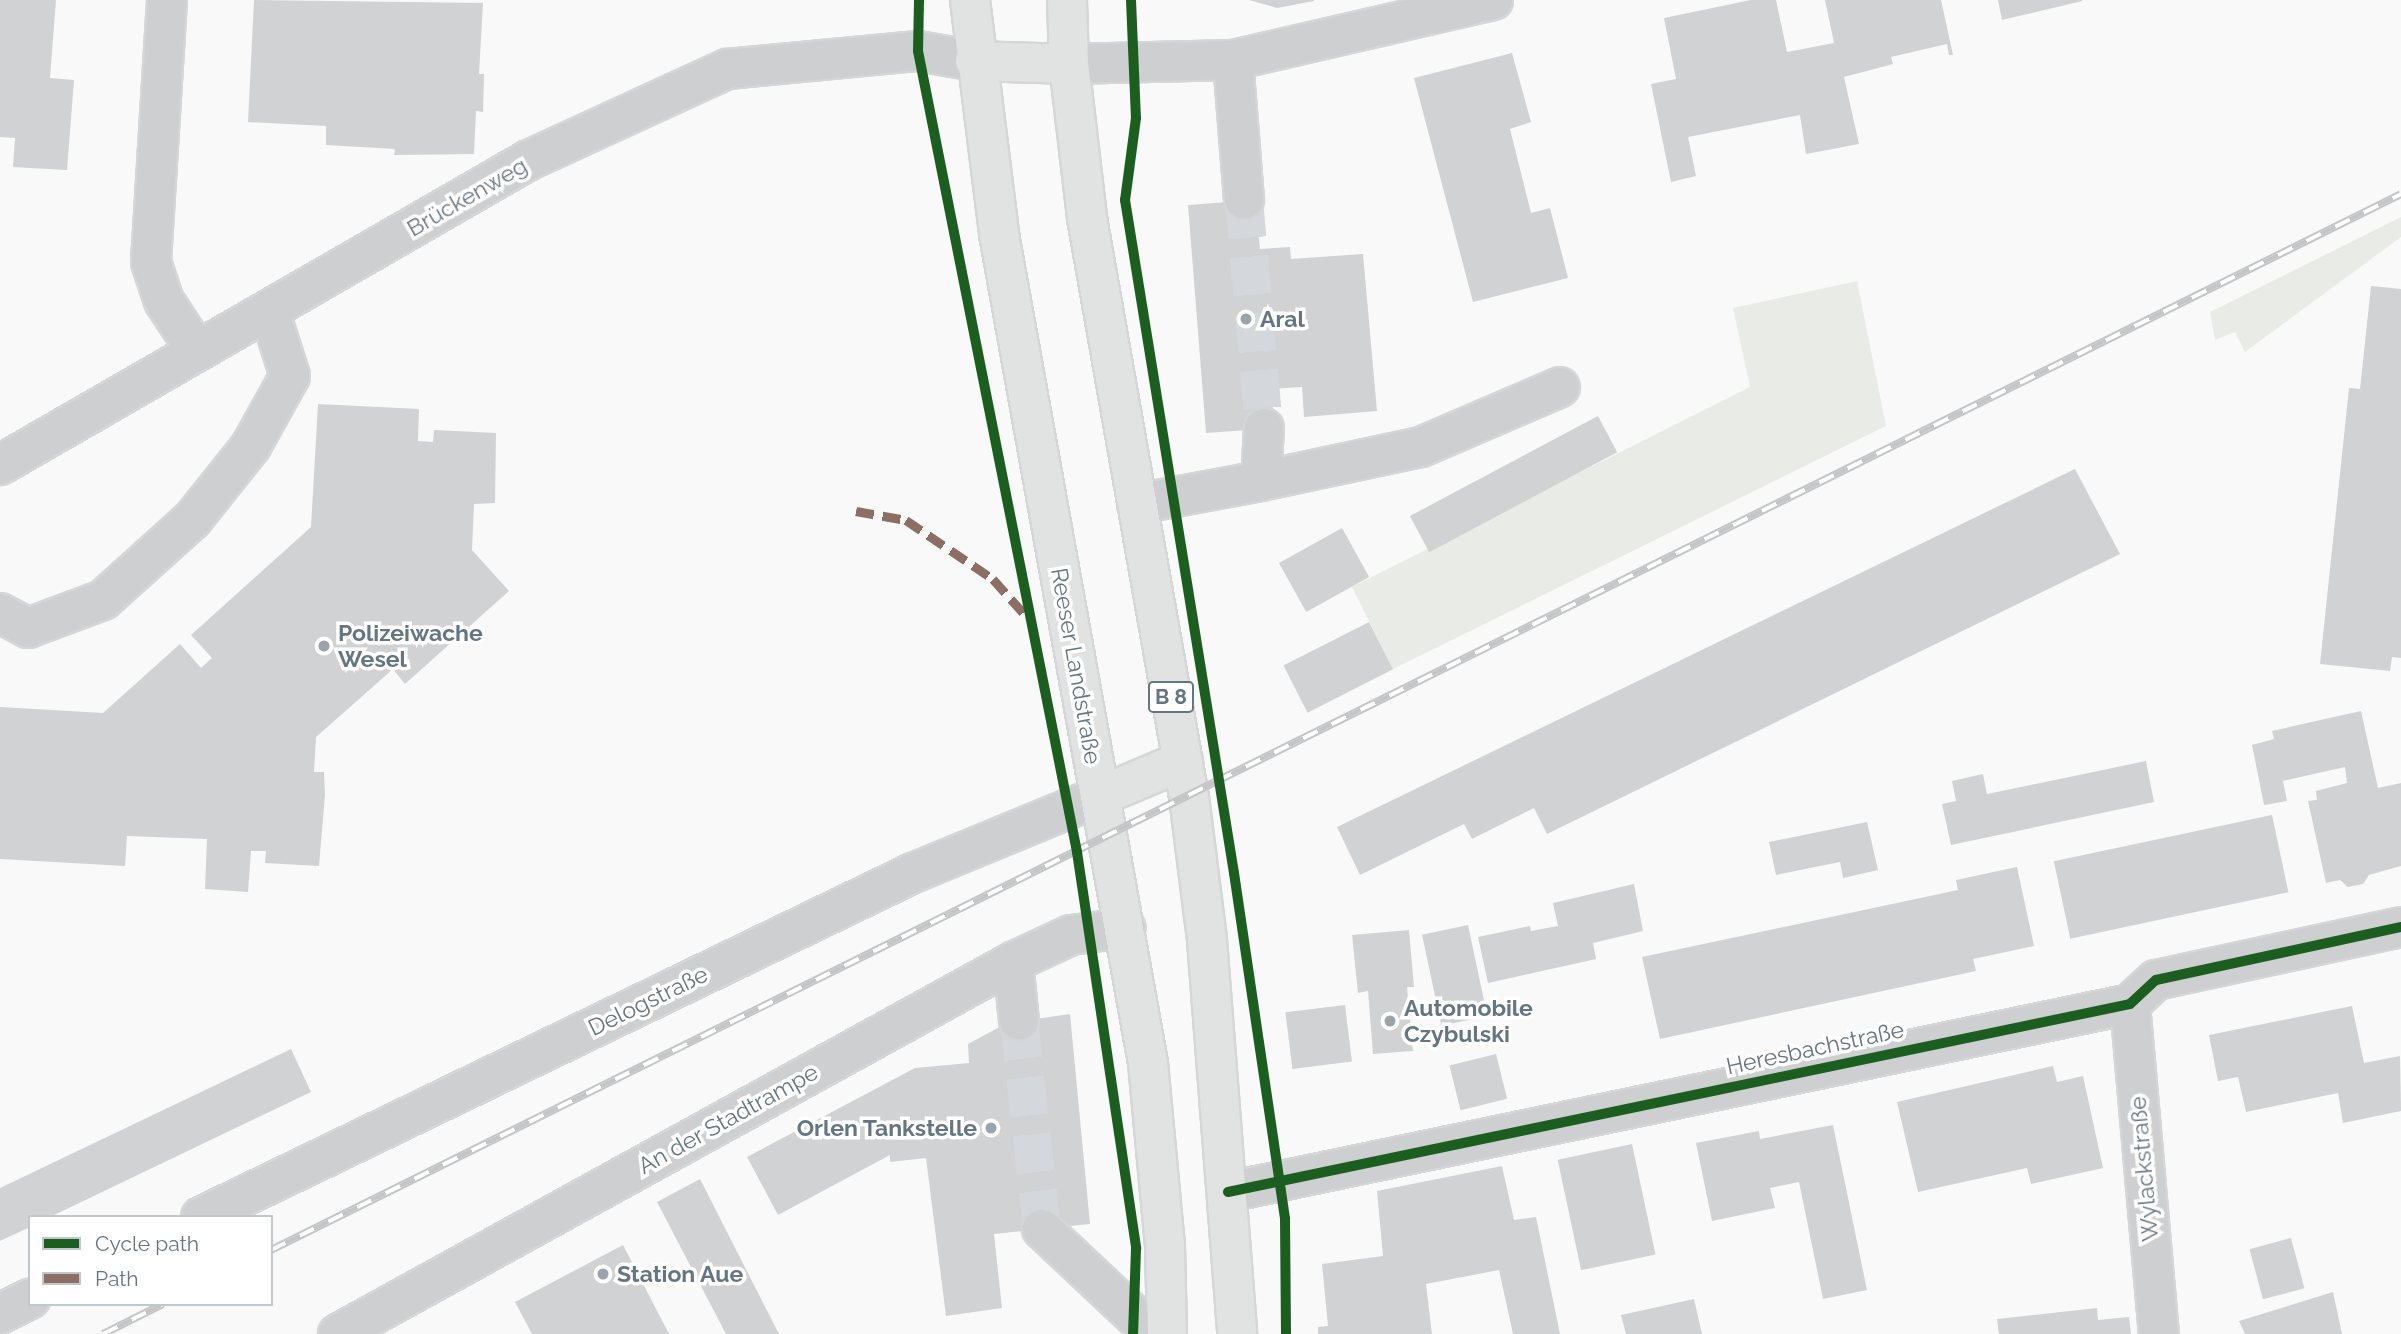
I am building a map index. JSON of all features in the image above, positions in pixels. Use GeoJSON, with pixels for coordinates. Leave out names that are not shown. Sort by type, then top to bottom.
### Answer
{"type":"FeatureCollection","features":[{"type":"Feature","properties":{"kind":"main road","name":"Reeser Landstraße"},"geometry":{"type":"LineString","coordinates":[[970,0],[975,61],[999,234],[1126,928],[1147,1063],[1165,1245],[1167,1334]]}},
{"type":"Feature","properties":{"kind":"main road","name":"B 8"},"geometry":{"type":"LineString","coordinates":[[1067,0],[1069,64],[1087,218],[1183,761],[1207,940],[1237,1334]]}},
{"type":"Feature","properties":{"kind":"main road"},"geometry":{"type":"LineString","coordinates":[[975,61],[1069,64]]}},
{"type":"Feature","properties":{"kind":"main road"},"geometry":{"type":"LineString","coordinates":[[1100,796],[1183,761]]}},
{"type":"Feature","properties":{"kind":"street"},"geometry":{"type":"LineString","coordinates":[[167,0],[150,262],[164,301],[197,351]]}},
{"type":"Feature","properties":{"kind":"street"},"geometry":{"type":"LineString","coordinates":[[1069,64],[1233,60],[1493,0]]}},
{"type":"Feature","properties":{"kind":"street","name":"Brückenweg"},"geometry":{"type":"LineString","coordinates":[[0,465],[529,160],[727,69],[918,51],[975,61]]}},
{"type":"Feature","properties":{"kind":"street"},"geometry":{"type":"LineString","coordinates":[[1233,60],[1244,200]]}},
{"type":"Feature","properties":{"kind":"street"},"geometry":{"type":"LineString","coordinates":[[0,612],[28,628],[103,600],[192,520],[251,446],[290,376],[270,310]]}},
{"type":"Feature","properties":{"kind":"street"},"geometry":{"type":"LineString","coordinates":[[1136,504],[1421,447],[1560,387]]}},
{"type":"Feature","properties":{"kind":"street"},"geometry":{"type":"LineString","coordinates":[[1261,481],[1264,428]]}},
{"type":"Feature","properties":{"kind":"street","name":"Delogstraße"},"geometry":{"type":"LineString","coordinates":[[205,1215],[912,873],[1100,796]]}},
{"type":"Feature","properties":{"kind":"street"},"geometry":{"type":"LineString","coordinates":[[2130,1004],[2156,980],[2401,927]]}},
{"type":"Feature","properties":{"kind":"street","name":"An der Stadtrampe"},"geometry":{"type":"LineString","coordinates":[[338,1334],[1013,962],[1071,935],[1126,928]]}},
{"type":"Feature","properties":{"kind":"street"},"geometry":{"type":"LineString","coordinates":[[1013,962],[1019,1021]]}},
{"type":"Feature","properties":{"kind":"street","name":"Heresbachstraße"},"geometry":{"type":"LineString","coordinates":[[1228,1192],[2130,1004]]}},
{"type":"Feature","properties":{"kind":"street","name":"Wylackstraße"},"geometry":{"type":"LineString","coordinates":[[2130,1004],[2159,1334]]}},
{"type":"Feature","properties":{"kind":"street"},"geometry":{"type":"LineString","coordinates":[[1042,1229],[1154,1334]]}},
{"type":"Feature","properties":{"kind":"street"},"geometry":{"type":"LineString","coordinates":[[0,1314],[28,1301]]}},
{"type":"Feature","properties":{"kind":"shaded area"},"geometry":{"type":"Polygon","coordinates":[[[2401,217],[2401,237],[2245,352],[2235,332],[2215,340],[2210,312],[2401,217]]]}},
{"type":"Feature","properties":{"kind":"shaded area"},"geometry":{"type":"Polygon","coordinates":[[[1857,281],[1886,426],[1393,669],[1352,587],[1750,387],[1733,308],[1857,281]]]}},
{"type":"Feature","properties":{"kind":"building"},"geometry":{"type":"Polygon","coordinates":[[[0,0],[56,0],[50,78],[74,80],[67,170],[13,167],[15,138],[0,137],[0,0]]]}},
{"type":"Feature","properties":{"kind":"building"},"geometry":{"type":"Polygon","coordinates":[[[254,0],[483,3],[479,74],[484,74],[483,112],[476,111],[474,154],[394,155],[395,149],[326,145],[326,126],[248,122],[254,0]]]}},
{"type":"Feature","properties":{"kind":"building"},"geometry":{"type":"Polygon","coordinates":[[[1249,0],[1314,0],[1314,1],[1277,8],[1249,0]]]}},
{"type":"Feature","properties":{"kind":"building"},"geometry":{"type":"Polygon","coordinates":[[[1751,0],[1776,0],[1787,52],[1834,43],[1825,0],[1941,0],[1953,55],[1949,55],[1947,44],[1891,57],[1893,64],[1844,77],[1859,144],[1806,154],[1800,115],[1688,137],[1696,176],[1671,182],[1651,84],[1676,79],[1664,18],[1751,0]]]}},
{"type":"Feature","properties":{"kind":"building"},"geometry":{"type":"Polygon","coordinates":[[[1998,0],[2082,0],[2082,1],[2002,20],[1998,0]]]}},
{"type":"Feature","properties":{"kind":"building"},"geometry":{"type":"Polygon","coordinates":[[[1512,53],[1531,122],[1510,129],[1531,213],[1550,208],[1568,278],[1473,302],[1414,78],[1512,53]]]}},
{"type":"Feature","properties":{"kind":"building"},"geometry":{"type":"Polygon","coordinates":[[[1255,200],[1260,249],[1290,247],[1291,259],[1363,254],[1377,411],[1304,417],[1302,387],[1271,389],[1275,428],[1206,433],[1188,205],[1255,200]]]}},
{"type":"Feature","properties":{"kind":"building"},"geometry":{"type":"Polygon","coordinates":[[[2371,286],[2401,289],[2401,658],[2392,657],[2390,671],[2320,664],[2349,388],[2360,389],[2371,286]]]}},
{"type":"Feature","properties":{"kind":"building","name":"Polizeiwache Wesel"},"geometry":{"type":"Polygon","coordinates":[[[318,404],[419,409],[418,441],[433,442],[434,430],[496,433],[495,503],[474,504],[472,550],[509,591],[405,684],[393,669],[316,737],[314,772],[324,772],[325,795],[319,866],[265,863],[266,851],[251,851],[248,892],[205,889],[207,839],[127,836],[125,866],[0,859],[0,707],[103,713],[180,644],[201,668],[212,658],[191,635],[311,527],[318,404]]]}},
{"type":"Feature","properties":{"kind":"building"},"geometry":{"type":"Polygon","coordinates":[[[1598,416],[1617,452],[1429,552],[1410,516],[1598,416]]]}},
{"type":"Feature","properties":{"kind":"building"},"geometry":{"type":"Polygon","coordinates":[[[2075,469],[2120,554],[1547,834],[1534,808],[1472,839],[1464,824],[1360,875],[1337,827],[2075,469]]]}},
{"type":"Feature","properties":{"kind":"building"},"geometry":{"type":"Polygon","coordinates":[[[1342,528],[1369,577],[1306,612],[1279,563],[1342,528]]]}},
{"type":"Feature","properties":{"kind":"building"},"geometry":{"type":"Polygon","coordinates":[[[1369,622],[1393,669],[1308,713],[1283,666],[1369,622]]]}},
{"type":"Feature","properties":{"kind":"building"},"geometry":{"type":"Polygon","coordinates":[[[2361,711],[2378,788],[2401,783],[2401,866],[2369,875],[2363,884],[2348,887],[2340,880],[2326,883],[2308,801],[2317,800],[2316,791],[2347,783],[2345,767],[2283,781],[2287,801],[2264,805],[2252,745],[2274,739],[2272,731],[2361,711]]]}},
{"type":"Feature","properties":{"kind":"building"},"geometry":{"type":"Polygon","coordinates":[[[2146,761],[2154,802],[1951,845],[1942,804],[1956,801],[1952,781],[1983,774],[1987,794],[2146,761]]]}},
{"type":"Feature","properties":{"kind":"building"},"geometry":{"type":"Polygon","coordinates":[[[2272,815],[2288,892],[2070,939],[2054,861],[2272,815]]]}},
{"type":"Feature","properties":{"kind":"building"},"geometry":{"type":"Polygon","coordinates":[[[1867,822],[1878,870],[1843,878],[1840,862],[1776,875],[1769,842],[1867,822]]]}},
{"type":"Feature","properties":{"kind":"building"},"geometry":{"type":"Polygon","coordinates":[[[2017,867],[2034,946],[1973,959],[1976,971],[1660,1039],[1642,957],[1958,890],[1956,880],[2017,867]]]}},
{"type":"Feature","properties":{"kind":"building"},"geometry":{"type":"Polygon","coordinates":[[[1634,884],[1643,931],[1593,943],[1596,959],[1488,983],[1478,937],[1530,926],[1531,931],[1558,926],[1553,903],[1634,884]]]}},
{"type":"Feature","properties":{"kind":"building"},"geometry":{"type":"Polygon","coordinates":[[[1468,925],[1487,1016],[1441,1026],[1422,935],[1468,925]]]}},
{"type":"Feature","properties":{"kind":"building"},"geometry":{"type":"Polygon","coordinates":[[[1409,930],[1414,987],[1407,987],[1413,1051],[1373,1054],[1368,991],[1358,993],[1352,935],[1409,930]]]}},
{"type":"Feature","properties":{"kind":"building"},"geometry":{"type":"Polygon","coordinates":[[[1345,1005],[1352,1062],[1292,1069],[1285,1012],[1345,1005]]]}},
{"type":"Feature","properties":{"kind":"building"},"geometry":{"type":"Polygon","coordinates":[[[2352,1006],[2364,1063],[2400,1056],[2401,1111],[2343,1123],[2338,1093],[2246,1112],[2238,1077],[2218,1081],[2209,1035],[2352,1006]]]}},
{"type":"Feature","properties":{"kind":"building"},"geometry":{"type":"Polygon","coordinates":[[[1070,1014],[1090,1224],[994,1234],[1002,1308],[946,1316],[926,1158],[890,1162],[890,1155],[778,1215],[747,1157],[915,1068],[969,1063],[968,1044],[1007,1023],[1070,1014]]]}},
{"type":"Feature","properties":{"kind":"building"},"geometry":{"type":"Polygon","coordinates":[[[291,1049],[311,1092],[54,1215],[28,1215],[28,1228],[0,1241],[0,1188],[291,1049]]]}},
{"type":"Feature","properties":{"kind":"building"},"geometry":{"type":"Polygon","coordinates":[[[1496,1054],[1507,1099],[1461,1110],[1449,1066],[1496,1054]]]}},
{"type":"Feature","properties":{"kind":"building"},"geometry":{"type":"Polygon","coordinates":[[[2053,1066],[2057,1082],[2083,1076],[2103,1168],[2031,1184],[2027,1168],[1918,1192],[1897,1102],[2053,1066]]]}},
{"type":"Feature","properties":{"kind":"building"},"geometry":{"type":"Polygon","coordinates":[[[1833,1125],[1867,1290],[1823,1299],[1799,1182],[1770,1188],[1775,1208],[1712,1221],[1696,1143],[1759,1131],[1760,1139],[1833,1125]]]}},
{"type":"Feature","properties":{"kind":"building"},"geometry":{"type":"Polygon","coordinates":[[[1632,1144],[1655,1255],[1581,1270],[1558,1160],[1632,1144]]]}},
{"type":"Feature","properties":{"kind":"building"},"geometry":{"type":"Polygon","coordinates":[[[1502,1166],[1514,1220],[1536,1217],[1560,1334],[1513,1334],[1499,1270],[1426,1284],[1432,1334],[1318,1334],[1318,1327],[1328,1326],[1322,1264],[1383,1256],[1377,1191],[1502,1166]]]}},
{"type":"Feature","properties":{"kind":"building"},"geometry":{"type":"Polygon","coordinates":[[[700,1179],[779,1334],[726,1334],[657,1202],[700,1179]]]}},
{"type":"Feature","properties":{"kind":"building"},"geometry":{"type":"Polygon","coordinates":[[[2291,1238],[2304,1288],[2263,1299],[2249,1249],[2291,1238]]]}},
{"type":"Feature","properties":{"kind":"building","name":"Station Aue"},"geometry":{"type":"Polygon","coordinates":[[[623,1245],[669,1334],[532,1334],[515,1302],[623,1245]]]}},
{"type":"Feature","properties":{"kind":"building"},"geometry":{"type":"Polygon","coordinates":[[[2333,1292],[2342,1334],[2245,1334],[2239,1321],[2333,1292]]]}},
{"type":"Feature","properties":{"kind":"building"},"geometry":{"type":"Polygon","coordinates":[[[1694,1299],[1702,1334],[1626,1334],[1621,1315],[1694,1299]]]}},
{"type":"Feature","properties":{"kind":"building"},"geometry":{"type":"Polygon","coordinates":[[[2097,1308],[2098,1320],[2129,1317],[2131,1334],[1999,1334],[1997,1319],[2097,1308]]]}},
{"type":"Feature","properties":{"kind":"tunnel"},"geometry":{"type":"LineString","coordinates":[[1244,200],[1264,428]]}},
{"type":"Feature","properties":{"kind":"tunnel"},"geometry":{"type":"LineString","coordinates":[[1019,1021],[1042,1229]]}},
{"type":"Feature","properties":{"kind":"railway"},"geometry":{"type":"LineString","coordinates":[[273,1249],[2401,194]]}},
{"type":"Feature","properties":{"kind":"railway"},"geometry":{"type":"LineString","coordinates":[[103,1334],[159,1306]]}},
{"type":"Feature","properties":{"kind":"marked path"},"geometry":{"type":"LineString","coordinates":[[856,511],[906,520],[993,579],[1028,618]]}},
{"type":"Feature","properties":{"kind":"cycle path"},"geometry":{"type":"LineString","coordinates":[[919,0],[918,51],[1077,852],[1136,1249],[1133,1334]]}},
{"type":"Feature","properties":{"kind":"cycle path"},"geometry":{"type":"LineString","coordinates":[[1131,0],[1136,118],[1125,200],[1234,873],[1285,1219],[1286,1334]]}},
{"type":"Feature","properties":{"kind":"cycle path"},"geometry":{"type":"LineString","coordinates":[[1228,1192],[2130,1004],[2156,980],[2401,927]]}},
{"type":"Feature","properties":{"kind":"place","name":"Aral"},"geometry":{"type":"Point","coordinates":[1246,319]}},
{"type":"Feature","properties":{"kind":"place","name":"Polizeiwache Wesel"},"geometry":{"type":"Point","coordinates":[324,646]}},
{"type":"Feature","properties":{"kind":"place","name":"Automobile Czybulski"},"geometry":{"type":"Point","coordinates":[1390,1021]}},
{"type":"Feature","properties":{"kind":"place","name":"Orlen Tankstelle"},"geometry":{"type":"Point","coordinates":[991,1128]}},
{"type":"Feature","properties":{"kind":"place","name":"Station Aue"},"geometry":{"type":"Point","coordinates":[603,1274]}}]}
